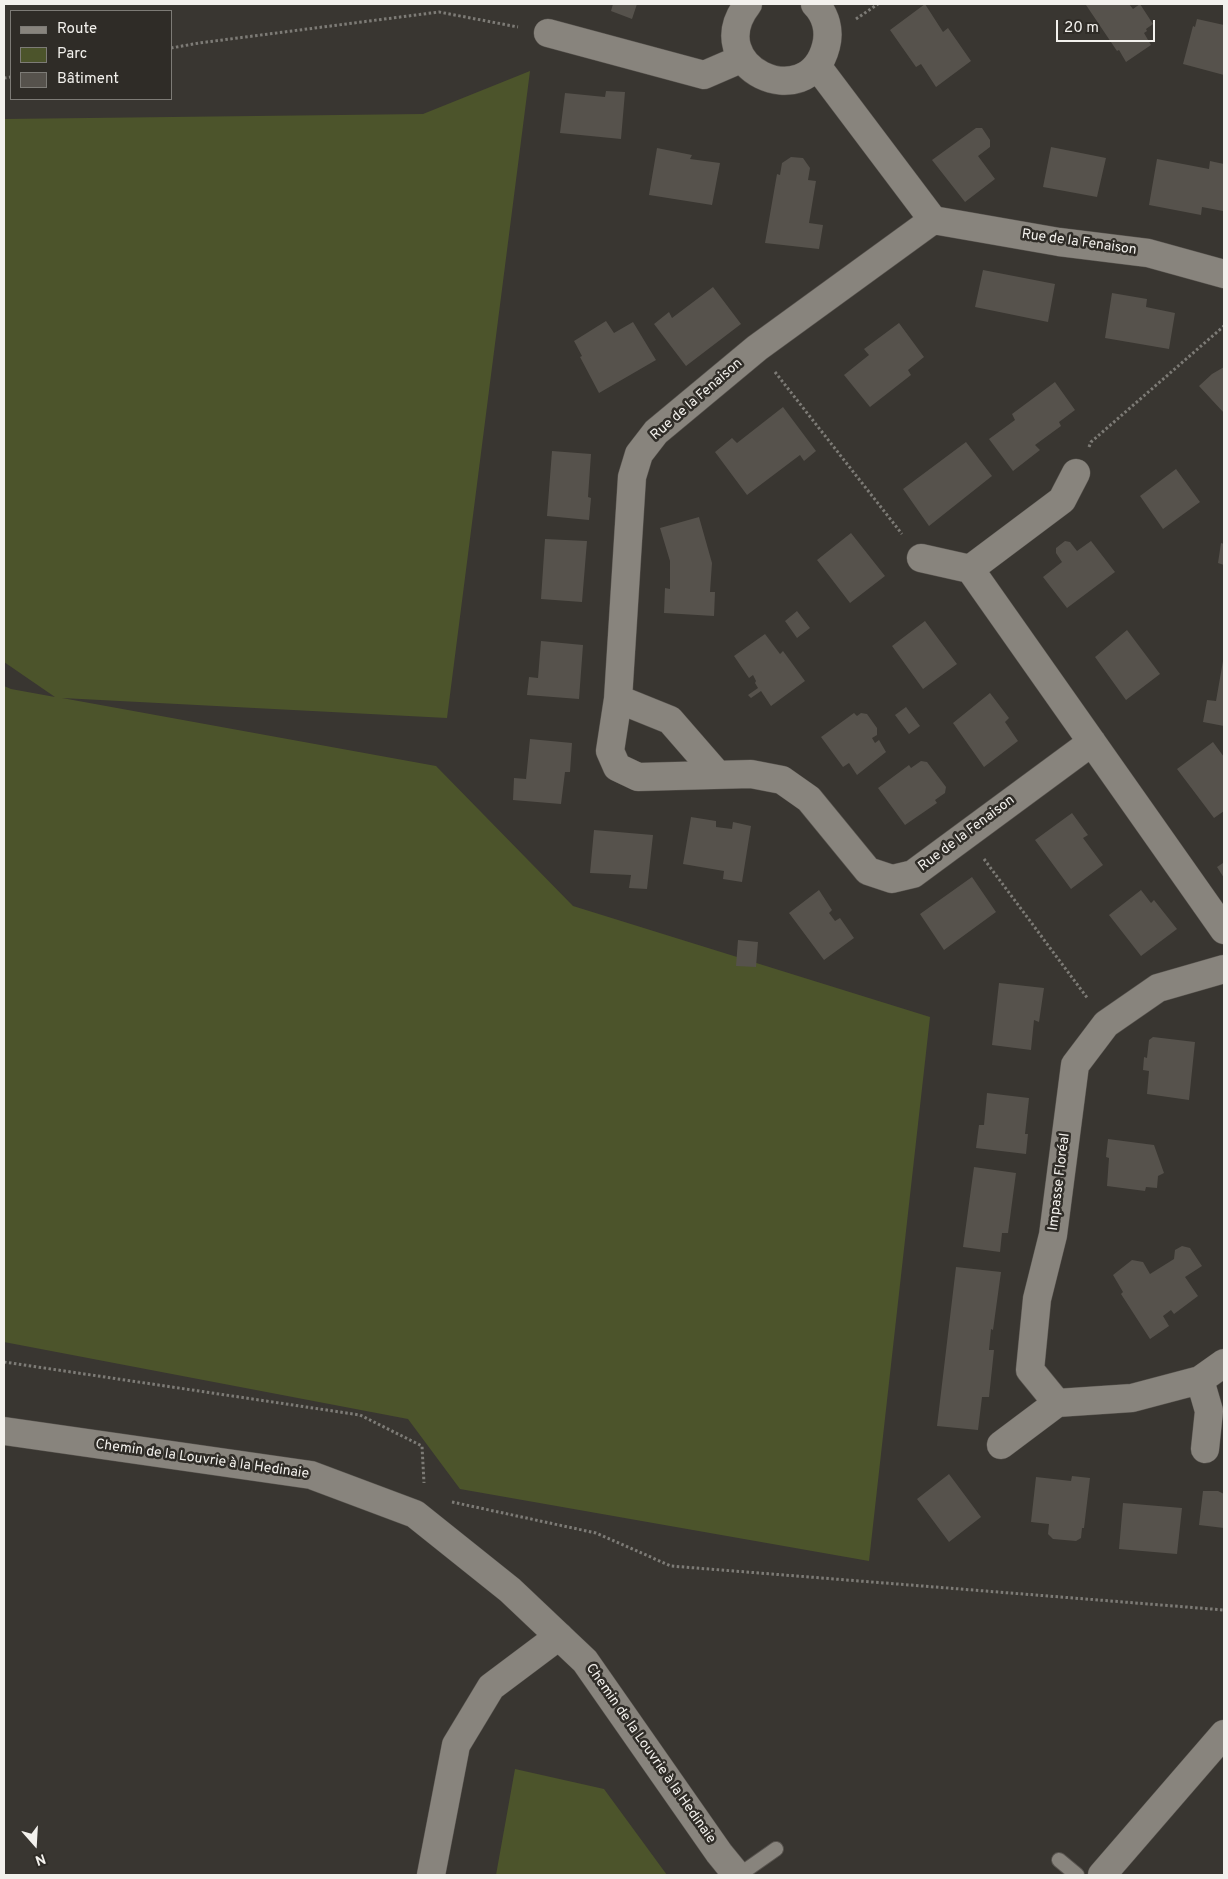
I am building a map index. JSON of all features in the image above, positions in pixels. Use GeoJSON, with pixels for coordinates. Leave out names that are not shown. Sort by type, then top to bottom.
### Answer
{"type":"FeatureCollection","features":[{"type":"Feature","properties":{"kind":"street"},"geometry":{"type":"LineString","coordinates":[[748,4],[741,13],[736,28],[736,44],[742,59],[751,70],[763,78],[777,82],[792,81],[805,75],[817,66],[824,54],[828,39],[827,24],[821,9],[816,4]]}},
{"type":"Feature","properties":{"kind":"street"},"geometry":{"type":"LineString","coordinates":[[548,33],[704,75],[742,59]]}},
{"type":"Feature","properties":{"kind":"street"},"geometry":{"type":"LineString","coordinates":[[817,66],[933,220]]}},
{"type":"Feature","properties":{"kind":"street","name":"Rue de la Fenaison"},"geometry":{"type":"LineString","coordinates":[[1092,742],[913,874],[892,879],[868,871],[809,799],[782,780],[751,774],[638,776],[617,767],[610,751],[618,699],[632,477],[639,454],[656,432],[757,348],[933,220],[1059,242],[1148,253],[1224,274]]}},
{"type":"Feature","properties":{"kind":"street"},"geometry":{"type":"LineString","coordinates":[[970,569],[1062,500],[1076,474]]}},
{"type":"Feature","properties":{"kind":"street"},"geometry":{"type":"LineString","coordinates":[[921,558],[970,569],[1224,930]]}},
{"type":"Feature","properties":{"kind":"street"},"geometry":{"type":"LineString","coordinates":[[618,699],[670,720],[717,774]]}},
{"type":"Feature","properties":{"kind":"street","name":"Impasse Floréal"},"geometry":{"type":"LineString","coordinates":[[1057,1403],[1030,1370],[1037,1299],[1054,1235],[1075,1065],[1106,1024],[1158,988],[1224,969]]}},
{"type":"Feature","properties":{"kind":"street"},"geometry":{"type":"LineString","coordinates":[[1001,1444],[1057,1403],[1132,1398],[1200,1380],[1224,1363]]}},
{"type":"Feature","properties":{"kind":"street"},"geometry":{"type":"LineString","coordinates":[[1200,1380],[1209,1411],[1205,1449]]}},
{"type":"Feature","properties":{"kind":"street","name":"Chemin de la Louvrie à la Hedinaie"},"geometry":{"type":"LineString","coordinates":[[4,1431],[311,1475],[420,1506],[585,1661],[718,1853],[738,1875]]}},
{"type":"Feature","properties":{"kind":"street"},"geometry":{"type":"LineString","coordinates":[[431,1875],[456,1745],[491,1687],[559,1636]]}},
{"type":"Feature","properties":{"kind":"street"},"geometry":{"type":"LineString","coordinates":[[1102,1875],[1224,1734]]}},
{"type":"Feature","properties":{"kind":"lane"},"geometry":{"type":"LineString","coordinates":[[738,1875],[776,1848]]}},
{"type":"Feature","properties":{"kind":"lane"},"geometry":{"type":"LineString","coordinates":[[1059,1860],[1077,1875]]}},
{"type":"Feature","properties":{"kind":"path"},"geometry":{"type":"LineString","coordinates":[[172,48],[199,42],[439,12],[548,33]]}},
{"type":"Feature","properties":{"kind":"path"},"geometry":{"type":"LineString","coordinates":[[1076,474],[1091,442],[1224,326]]}},
{"type":"Feature","properties":{"kind":"path"},"geometry":{"type":"LineString","coordinates":[[757,348],[921,558]]}},
{"type":"Feature","properties":{"kind":"path"},"geometry":{"type":"LineString","coordinates":[[966,834],[1106,1024]]}},
{"type":"Feature","properties":{"kind":"path"},"geometry":{"type":"LineString","coordinates":[[4,1362],[360,1415],[422,1446],[420,1506],[596,1533],[671,1566],[1224,1610]]}},
{"type":"Feature","properties":{"kind":"green space"},"geometry":{"type":"Polygon","coordinates":[[[530,71],[447,718],[62,698],[436,766],[573,906],[930,1017],[869,1561],[460,1489],[408,1419],[4,1342],[4,686],[55,697],[4,662],[4,119],[423,114],[530,71]]]}},
{"type":"Feature","properties":{"kind":"green space"},"geometry":{"type":"Polygon","coordinates":[[[515,1769],[604,1789],[667,1875],[496,1875],[515,1769]]]}},
{"type":"Feature","properties":{"kind":"building"},"geometry":{"type":"Polygon","coordinates":[[[613,4],[637,4],[632,19],[611,11],[613,4]]]}},
{"type":"Feature","properties":{"kind":"building"},"geometry":{"type":"Polygon","coordinates":[[[925,4],[943,32],[948,28],[971,61],[936,87],[921,64],[916,67],[890,30],[925,4]]]}},
{"type":"Feature","properties":{"kind":"building"},"geometry":{"type":"Polygon","coordinates":[[[1129,4],[1133,9],[1140,4],[1153,24],[1144,33],[1151,45],[1126,62],[1086,5],[1129,4]]]}},
{"type":"Feature","properties":{"kind":"building"},"geometry":{"type":"Polygon","coordinates":[[[1197,19],[1224,25],[1224,75],[1183,64],[1193,26],[1195,27],[1197,19]]]}},
{"type":"Feature","properties":{"kind":"building"},"geometry":{"type":"Polygon","coordinates":[[[606,91],[625,92],[621,139],[560,133],[565,93],[605,97],[606,91]]]}},
{"type":"Feature","properties":{"kind":"building"},"geometry":{"type":"Polygon","coordinates":[[[976,128],[982,128],[990,140],[990,147],[978,156],[995,179],[965,202],[932,160],[976,128]]]}},
{"type":"Feature","properties":{"kind":"building"},"geometry":{"type":"Polygon","coordinates":[[[1051,147],[1106,158],[1097,197],[1043,187],[1051,147]]]}},
{"type":"Feature","properties":{"kind":"building"},"geometry":{"type":"Polygon","coordinates":[[[657,148],[692,155],[690,159],[720,163],[712,205],[649,195],[657,148]]]}},
{"type":"Feature","properties":{"kind":"building"},"geometry":{"type":"Polygon","coordinates":[[[791,157],[803,158],[810,168],[808,180],[816,181],[809,223],[823,225],[819,249],[765,243],[777,174],[780,175],[782,163],[791,157]]]}},
{"type":"Feature","properties":{"kind":"building"},"geometry":{"type":"Polygon","coordinates":[[[1157,159],[1209,169],[1210,161],[1224,164],[1223,211],[1202,207],[1201,215],[1149,205],[1157,159]]]}},
{"type":"Feature","properties":{"kind":"building"},"geometry":{"type":"Polygon","coordinates":[[[983,270],[1055,284],[1048,322],[975,307],[983,270]]]}},
{"type":"Feature","properties":{"kind":"building"},"geometry":{"type":"Polygon","coordinates":[[[713,287],[741,324],[686,366],[654,324],[669,312],[672,318],[713,287]]]}},
{"type":"Feature","properties":{"kind":"building"},"geometry":{"type":"Polygon","coordinates":[[[1112,293],[1147,299],[1146,307],[1175,313],[1169,349],[1105,338],[1112,293]]]}},
{"type":"Feature","properties":{"kind":"building"},"geometry":{"type":"Polygon","coordinates":[[[606,321],[614,333],[633,322],[656,360],[599,393],[580,357],[582,356],[574,341],[606,321]]]}},
{"type":"Feature","properties":{"kind":"building"},"geometry":{"type":"Polygon","coordinates":[[[899,323],[924,357],[908,370],[911,375],[870,407],[844,375],[869,355],[864,349],[899,323]]]}},
{"type":"Feature","properties":{"kind":"building"},"geometry":{"type":"Polygon","coordinates":[[[1224,367],[1224,413],[1199,386],[1212,374],[1224,367]]]}},
{"type":"Feature","properties":{"kind":"building"},"geometry":{"type":"Polygon","coordinates":[[[1055,382],[1075,410],[1059,422],[1061,426],[1035,445],[1040,450],[1013,471],[989,439],[1015,420],[1012,414],[1055,382]]]}},
{"type":"Feature","properties":{"kind":"building"},"geometry":{"type":"Polygon","coordinates":[[[783,407],[816,451],[804,461],[800,455],[747,495],[715,452],[732,438],[737,443],[783,407]]]}},
{"type":"Feature","properties":{"kind":"building"},"geometry":{"type":"Polygon","coordinates":[[[966,442],[992,476],[929,526],[903,489],[966,442]]]}},
{"type":"Feature","properties":{"kind":"building"},"geometry":{"type":"Polygon","coordinates":[[[552,451],[591,454],[588,497],[591,498],[589,520],[547,516],[552,451]]]}},
{"type":"Feature","properties":{"kind":"building"},"geometry":{"type":"Polygon","coordinates":[[[1176,469],[1200,502],[1163,529],[1140,496],[1176,469]]]}},
{"type":"Feature","properties":{"kind":"building"},"geometry":{"type":"Polygon","coordinates":[[[699,517],[712,563],[710,592],[715,592],[714,616],[664,613],[665,588],[670,589],[670,561],[660,528],[699,517]]]}},
{"type":"Feature","properties":{"kind":"building"},"geometry":{"type":"Polygon","coordinates":[[[851,533],[885,576],[850,603],[817,560],[851,533]]]}},
{"type":"Feature","properties":{"kind":"building"},"geometry":{"type":"Polygon","coordinates":[[[545,539],[587,541],[582,602],[541,599],[545,539]]]}},
{"type":"Feature","properties":{"kind":"building"},"geometry":{"type":"Polygon","coordinates":[[[1065,541],[1070,542],[1077,551],[1091,541],[1115,572],[1067,608],[1043,577],[1062,562],[1056,553],[1056,548],[1065,541]]]}},
{"type":"Feature","properties":{"kind":"building"},"geometry":{"type":"Polygon","coordinates":[[[1221,543],[1224,544],[1224,565],[1218,563],[1221,543]]]}},
{"type":"Feature","properties":{"kind":"building"},"geometry":{"type":"Polygon","coordinates":[[[797,611],[810,628],[797,638],[785,621],[797,611]]]}},
{"type":"Feature","properties":{"kind":"building"},"geometry":{"type":"Polygon","coordinates":[[[925,621],[957,664],[923,689],[892,646],[925,621]]]}},
{"type":"Feature","properties":{"kind":"building"},"geometry":{"type":"Polygon","coordinates":[[[1127,630],[1160,674],[1126,700],[1095,657],[1127,630]]]}},
{"type":"Feature","properties":{"kind":"building"},"geometry":{"type":"Polygon","coordinates":[[[765,634],[780,654],[783,651],[805,681],[771,706],[761,691],[751,698],[748,695],[758,688],[755,683],[756,681],[753,675],[749,678],[734,656],[765,634]]]}},
{"type":"Feature","properties":{"kind":"building"},"geometry":{"type":"Polygon","coordinates":[[[541,641],[583,645],[579,699],[527,695],[529,677],[538,678],[541,641]]]}},
{"type":"Feature","properties":{"kind":"building"},"geometry":{"type":"Polygon","coordinates":[[[1223,661],[1224,726],[1203,722],[1207,700],[1216,701],[1223,661]]]}},
{"type":"Feature","properties":{"kind":"building"},"geometry":{"type":"Polygon","coordinates":[[[990,693],[1009,718],[1005,722],[1018,741],[984,767],[953,723],[990,693]]]}},
{"type":"Feature","properties":{"kind":"building"},"geometry":{"type":"Polygon","coordinates":[[[906,707],[920,726],[909,734],[895,715],[906,707]]]}},
{"type":"Feature","properties":{"kind":"building"},"geometry":{"type":"Polygon","coordinates":[[[854,713],[857,716],[861,713],[867,714],[877,728],[877,735],[872,738],[875,743],[879,740],[886,752],[857,775],[849,763],[843,767],[821,737],[854,713]]]}},
{"type":"Feature","properties":{"kind":"building"},"geometry":{"type":"Polygon","coordinates":[[[530,739],[572,743],[570,772],[565,772],[561,804],[513,800],[514,778],[526,779],[530,739]]]}},
{"type":"Feature","properties":{"kind":"building"},"geometry":{"type":"Polygon","coordinates":[[[1213,742],[1224,757],[1224,811],[1214,818],[1177,769],[1213,742]]]}},
{"type":"Feature","properties":{"kind":"building"},"geometry":{"type":"Polygon","coordinates":[[[921,761],[927,762],[946,787],[945,793],[935,800],[937,803],[905,825],[878,788],[909,765],[911,768],[921,761]]]}},
{"type":"Feature","properties":{"kind":"building"},"geometry":{"type":"Polygon","coordinates":[[[1072,813],[1088,835],[1083,838],[1103,865],[1071,889],[1035,840],[1072,813]]]}},
{"type":"Feature","properties":{"kind":"building"},"geometry":{"type":"Polygon","coordinates":[[[691,817],[716,821],[716,827],[732,829],[733,822],[751,826],[742,882],[723,879],[724,871],[683,864],[691,817]]]}},
{"type":"Feature","properties":{"kind":"building"},"geometry":{"type":"Polygon","coordinates":[[[594,830],[653,835],[647,889],[629,888],[631,875],[590,873],[594,830]]]}},
{"type":"Feature","properties":{"kind":"building"},"geometry":{"type":"Polygon","coordinates":[[[1223,863],[1224,865],[1224,878],[1217,867],[1223,863]]]}},
{"type":"Feature","properties":{"kind":"building"},"geometry":{"type":"Polygon","coordinates":[[[972,877],[996,912],[944,950],[920,914],[972,877]]]}},
{"type":"Feature","properties":{"kind":"building"},"geometry":{"type":"Polygon","coordinates":[[[819,890],[832,910],[829,913],[835,921],[840,918],[854,938],[824,960],[789,913],[819,890]]]}},
{"type":"Feature","properties":{"kind":"building"},"geometry":{"type":"Polygon","coordinates":[[[1141,890],[1151,903],[1154,900],[1177,929],[1141,956],[1109,915],[1141,890]]]}},
{"type":"Feature","properties":{"kind":"building"},"geometry":{"type":"Polygon","coordinates":[[[738,940],[758,942],[756,967],[736,966],[738,940]]]}},
{"type":"Feature","properties":{"kind":"building"},"geometry":{"type":"Polygon","coordinates":[[[999,983],[1044,988],[1039,1022],[1034,1020],[1031,1050],[992,1045],[999,983]]]}},
{"type":"Feature","properties":{"kind":"building"},"geometry":{"type":"Polygon","coordinates":[[[1153,1037],[1195,1042],[1189,1100],[1147,1094],[1149,1071],[1143,1070],[1144,1057],[1147,1058],[1149,1040],[1153,1037]]]}},
{"type":"Feature","properties":{"kind":"building"},"geometry":{"type":"Polygon","coordinates":[[[987,1093],[1029,1098],[1025,1134],[1028,1134],[1026,1154],[976,1148],[979,1125],[984,1125],[987,1093]]]}},
{"type":"Feature","properties":{"kind":"building"},"geometry":{"type":"Polygon","coordinates":[[[1108,1139],[1154,1145],[1164,1173],[1158,1176],[1157,1188],[1146,1187],[1145,1191],[1107,1186],[1109,1158],[1106,1157],[1108,1139]]]}},
{"type":"Feature","properties":{"kind":"building"},"geometry":{"type":"Polygon","coordinates":[[[974,1167],[1016,1173],[1008,1233],[1002,1233],[1000,1252],[963,1247],[974,1167]]]}},
{"type":"Feature","properties":{"kind":"building"},"geometry":{"type":"Polygon","coordinates":[[[1182,1246],[1190,1248],[1202,1266],[1185,1277],[1198,1296],[1174,1314],[1171,1310],[1163,1316],[1169,1326],[1150,1339],[1121,1294],[1123,1292],[1113,1275],[1132,1260],[1143,1262],[1150,1274],[1174,1259],[1175,1250],[1182,1246]]]}},
{"type":"Feature","properties":{"kind":"building"},"geometry":{"type":"Polygon","coordinates":[[[956,1267],[1001,1272],[993,1330],[991,1329],[989,1350],[994,1350],[989,1397],[982,1397],[978,1430],[937,1426],[956,1267]]]}},
{"type":"Feature","properties":{"kind":"building"},"geometry":{"type":"Polygon","coordinates":[[[949,1474],[981,1517],[949,1542],[917,1499],[949,1474]]]}},
{"type":"Feature","properties":{"kind":"building"},"geometry":{"type":"Polygon","coordinates":[[[1072,1476],[1090,1478],[1081,1538],[1076,1541],[1053,1539],[1048,1534],[1049,1524],[1031,1522],[1036,1477],[1071,1481],[1072,1476]]]}},
{"type":"Feature","properties":{"kind":"building"},"geometry":{"type":"Polygon","coordinates":[[[1203,1491],[1218,1491],[1224,1494],[1224,1528],[1199,1525],[1203,1491]]]}},
{"type":"Feature","properties":{"kind":"building"},"geometry":{"type":"Polygon","coordinates":[[[1123,1503],[1182,1508],[1177,1554],[1119,1549],[1123,1503]]]}}]}
